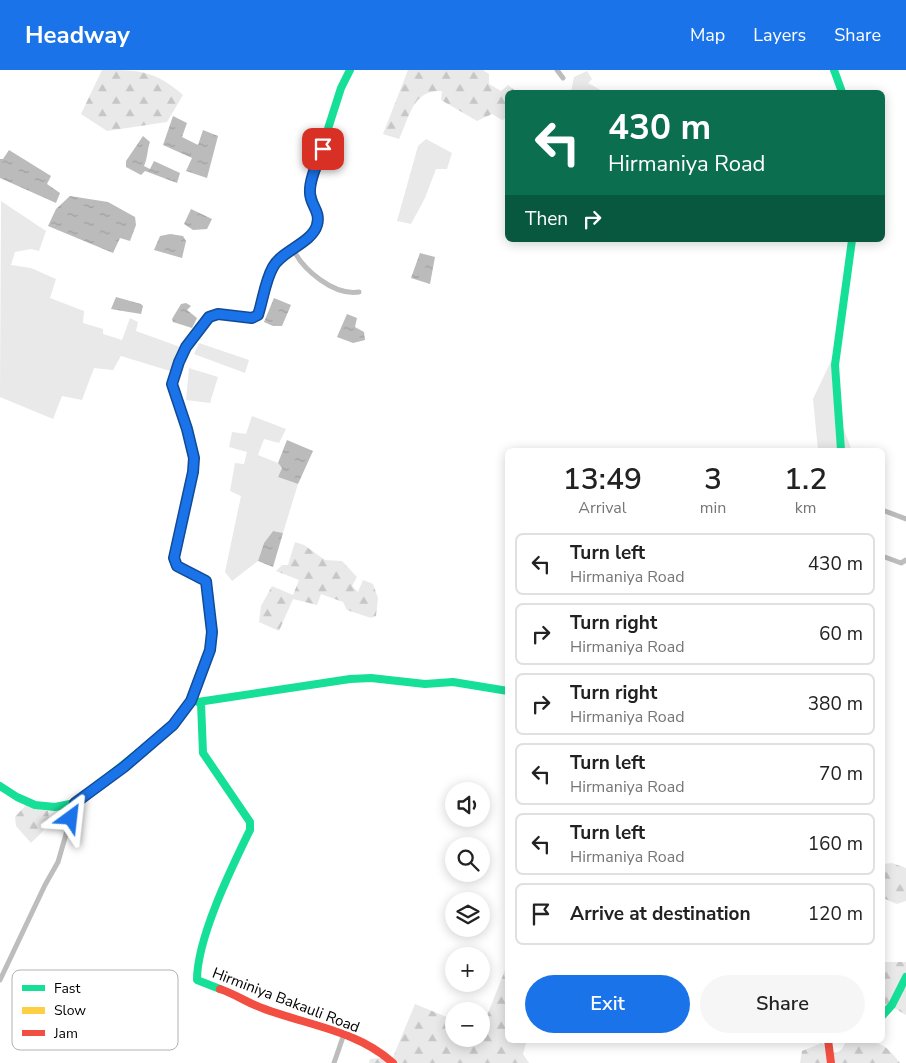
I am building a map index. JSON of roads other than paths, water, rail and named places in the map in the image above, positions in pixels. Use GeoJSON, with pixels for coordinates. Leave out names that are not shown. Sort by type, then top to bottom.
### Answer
{"type":"FeatureCollection","features":[{"type":"Feature","properties":{"kind":"street"},"geometry":{"type":"LineString","coordinates":[[0,786],[30,804],[63,808],[75,803],[124,767],[173,725],[191,701],[210,650],[212,632],[206,581],[177,566],[174,558],[193,472],[194,458],[187,429],[172,384],[186,347],[209,317],[218,314],[252,318],[258,315],[273,267],[281,256],[293,250],[317,228],[319,214],[310,195],[310,185],[341,88],[350,70]]}},
{"type":"Feature","properties":{"kind":"street"},"geometry":{"type":"LineString","coordinates":[[557,70],[563,78]]}},
{"type":"Feature","properties":{"kind":"street"},"geometry":{"type":"LineString","coordinates":[[834,70],[841,90]]}},
{"type":"Feature","properties":{"kind":"street"},"geometry":{"type":"LineString","coordinates":[[841,448],[836,356],[852,242]]}},
{"type":"Feature","properties":{"kind":"street"},"geometry":{"type":"LineString","coordinates":[[293,250],[297,258],[316,276],[349,293],[358,292]]}},
{"type":"Feature","properties":{"kind":"street"},"geometry":{"type":"LineString","coordinates":[[885,557],[902,563],[906,560]]}},
{"type":"Feature","properties":{"kind":"street"},"geometry":{"type":"LineString","coordinates":[[191,701],[201,703],[364,678],[425,684],[453,682],[486,686],[505,691]]}},
{"type":"Feature","properties":{"kind":"street","name":"Hirminiya Bakauli Road"},"geometry":{"type":"LineString","coordinates":[[201,703],[203,754],[250,822],[250,830],[212,922],[195,971],[197,980],[232,993],[262,1008],[344,1034],[380,1051],[393,1063]]}},
{"type":"Feature","properties":{"kind":"street"},"geometry":{"type":"LineString","coordinates":[[0,980],[58,862],[75,803]]}},
{"type":"Feature","properties":{"kind":"street"},"geometry":{"type":"LineString","coordinates":[[885,1013],[892,1006],[906,977]]}},
{"type":"Feature","properties":{"kind":"street"},"geometry":{"type":"LineString","coordinates":[[334,1063],[344,1034]]}},
{"type":"Feature","properties":{"kind":"street"},"geometry":{"type":"LineString","coordinates":[[828,1043],[831,1063]]}},
{"type":"Feature","properties":{"kind":"water"},"geometry":{"type":"Polygon","coordinates":[[[173,116],[187,123],[182,137],[198,145],[203,130],[218,136],[207,178],[186,171],[192,158],[163,145],[173,116]]]}},
{"type":"Feature","properties":{"kind":"water"},"geometry":{"type":"Polygon","coordinates":[[[143,136],[150,142],[144,166],[150,169],[154,161],[180,173],[177,183],[145,171],[141,175],[126,167],[126,161],[143,136]]]}},
{"type":"Feature","properties":{"kind":"water"},"geometry":{"type":"Polygon","coordinates":[[[9,150],[51,176],[47,184],[60,193],[56,203],[0,178],[0,159],[3,159],[9,150]]]}},
{"type":"Feature","properties":{"kind":"water"},"geometry":{"type":"Polygon","coordinates":[[[70,196],[108,202],[135,217],[136,225],[130,241],[120,238],[113,253],[48,226],[56,209],[70,196]]]}},
{"type":"Feature","properties":{"kind":"water"},"geometry":{"type":"Polygon","coordinates":[[[191,209],[212,219],[207,229],[193,230],[184,224],[191,209]]]}},
{"type":"Feature","properties":{"kind":"water"},"geometry":{"type":"Polygon","coordinates":[[[170,234],[183,236],[186,241],[182,258],[154,250],[160,236],[170,234]]]}},
{"type":"Feature","properties":{"kind":"water"},"geometry":{"type":"Polygon","coordinates":[[[420,253],[435,257],[430,284],[411,278],[420,253]]]}},
{"type":"Feature","properties":{"kind":"water"},"geometry":{"type":"Polygon","coordinates":[[[116,297],[141,304],[143,306],[141,314],[111,309],[116,297]]]}},
{"type":"Feature","properties":{"kind":"water"},"geometry":{"type":"Polygon","coordinates":[[[274,298],[291,305],[282,326],[273,326],[264,322],[274,298]]]}},
{"type":"Feature","properties":{"kind":"water"},"geometry":{"type":"Polygon","coordinates":[[[186,303],[191,306],[187,310],[197,318],[192,328],[173,322],[172,319],[181,304],[186,303]]]}},
{"type":"Feature","properties":{"kind":"water"},"geometry":{"type":"Polygon","coordinates":[[[347,314],[357,318],[355,327],[364,332],[365,340],[353,343],[337,337],[347,314]]]}},
{"type":"Feature","properties":{"kind":"water"},"geometry":{"type":"Polygon","coordinates":[[[287,440],[313,451],[298,484],[278,477],[282,468],[278,463],[287,440]]]}},
{"type":"Feature","properties":{"kind":"water"},"geometry":{"type":"Polygon","coordinates":[[[273,531],[283,533],[273,567],[258,561],[264,543],[273,531]]]}},
{"type":"Feature","properties":{"kind":"waterway"},"geometry":{"type":"LineString","coordinates":[[885,511],[906,519]]}}]}
